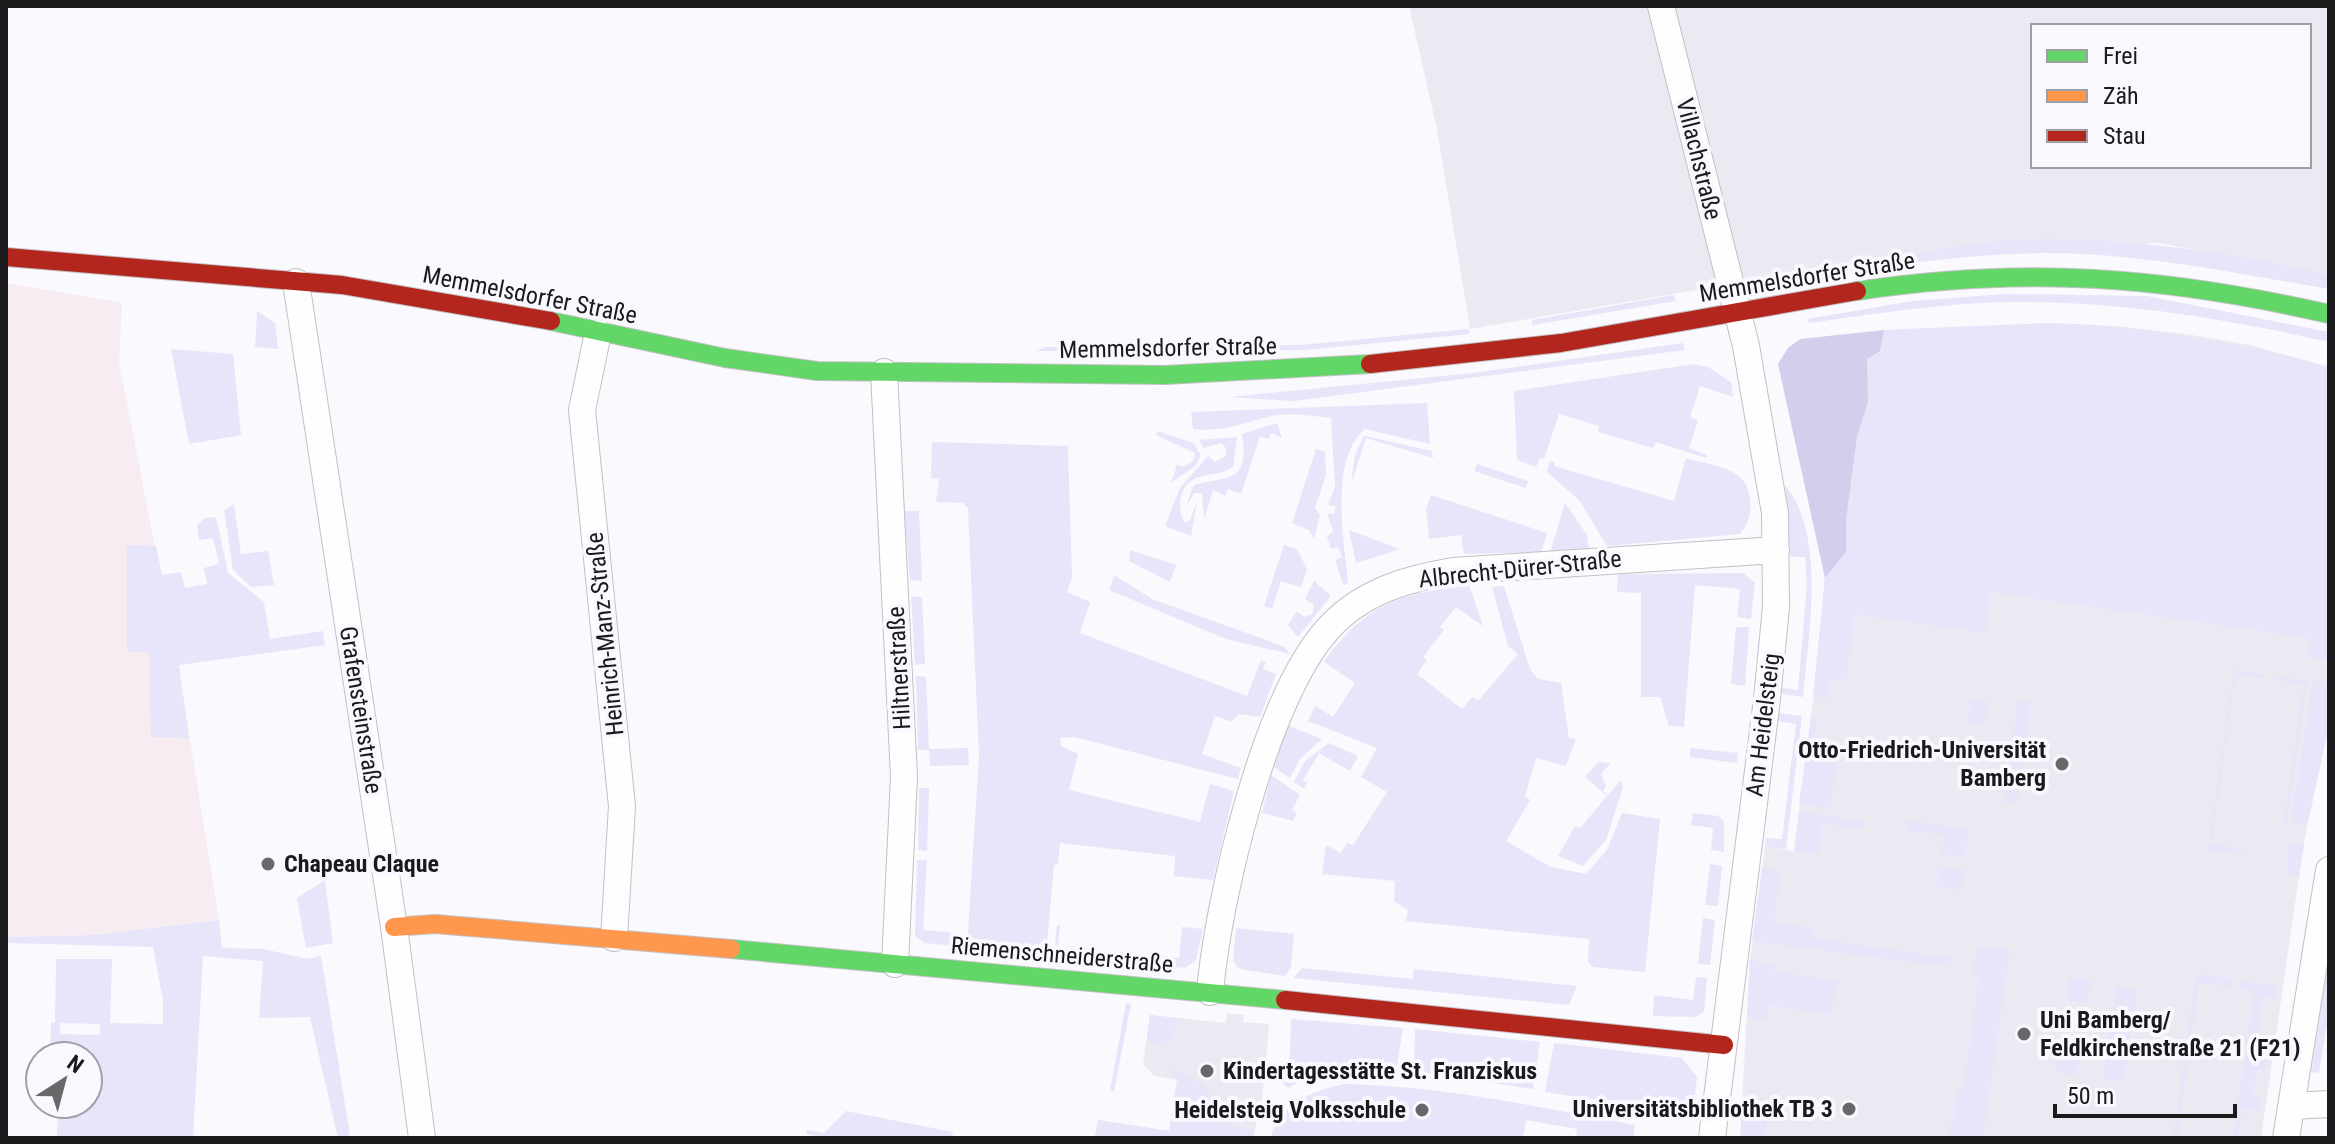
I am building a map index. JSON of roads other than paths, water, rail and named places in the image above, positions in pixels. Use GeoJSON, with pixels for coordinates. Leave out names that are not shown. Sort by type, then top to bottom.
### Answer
{"type":"FeatureCollection","features":[{"type":"Feature","properties":{"kind":"main road","name":"Memmelsdorfer Straße"},"geometry":{"type":"LineString","coordinates":[[6,257],[159,267],[452,301],[754,364],[817,371],[1211,374],[1315,369],[1522,348],[1945,280],[2030,275],[2102,275],[2167,282],[2329,314]]}},
{"type":"Feature","properties":{"kind":"main road","name":"Riemenschneiderstraße"},"geometry":{"type":"LineString","coordinates":[[394,927],[435,924],[614,938],[1210,992],[1724,1045]]}},
{"type":"Feature","properties":{"kind":"street","name":"Villachstraße"},"geometry":{"type":"LineString","coordinates":[[1661,6],[1737,312]]}},
{"type":"Feature","properties":{"kind":"street","name":"Grafensteinstraße"},"geometry":{"type":"LineString","coordinates":[[296,282],[394,927],[422,1138]]}},
{"type":"Feature","properties":{"kind":"street","name":"Am Heidelsteig"},"geometry":{"type":"LineString","coordinates":[[1712,1138],[1776,607],[1771,476],[1737,312]]}},
{"type":"Feature","properties":{"kind":"street","name":"Heinrich-Manz-Straße"},"geometry":{"type":"LineString","coordinates":[[598,333],[582,410],[622,806],[614,938]]}},
{"type":"Feature","properties":{"kind":"street","name":"Hiltnerstraße"},"geometry":{"type":"LineString","coordinates":[[884,372],[904,777],[895,964]]}},
{"type":"Feature","properties":{"kind":"street","name":"Albrecht-Dürer-Straße"},"geometry":{"type":"LineString","coordinates":[[1210,992],[1213,957],[1233,855],[1271,738],[1310,653],[1328,628],[1367,597],[1401,582],[1453,571],[1776,550]]}},
{"type":"Feature","properties":{"kind":"street"},"geometry":{"type":"LineString","coordinates":[[2286,1138],[2329,870]]}},
{"type":"Feature","properties":{"kind":"street"},"geometry":{"type":"LineString","coordinates":[[2291,1106],[2329,1104]]}},
{"type":"Feature","properties":{"kind":"place","name":"Otto-Friedrich-Universität Bamberg"},"geometry":{"type":"Point","coordinates":[2062,764]}},
{"type":"Feature","properties":{"kind":"place","name":"Chapeau Claque"},"geometry":{"type":"Point","coordinates":[268,864]}},
{"type":"Feature","properties":{"kind":"place","name":"Uni Bamberg/ Feldkirchenstraße 21 (F21)"},"geometry":{"type":"Point","coordinates":[2024,1034]}},
{"type":"Feature","properties":{"kind":"place","name":"Kindertagesstätte St. Franziskus"},"geometry":{"type":"Point","coordinates":[1207,1071]}},
{"type":"Feature","properties":{"kind":"place","name":"Universitätsbibliothek TB 3"},"geometry":{"type":"Point","coordinates":[1849,1109]}},
{"type":"Feature","properties":{"kind":"place","name":"Heidelsteig Volksschule"},"geometry":{"type":"Point","coordinates":[1422,1110]}}]}
